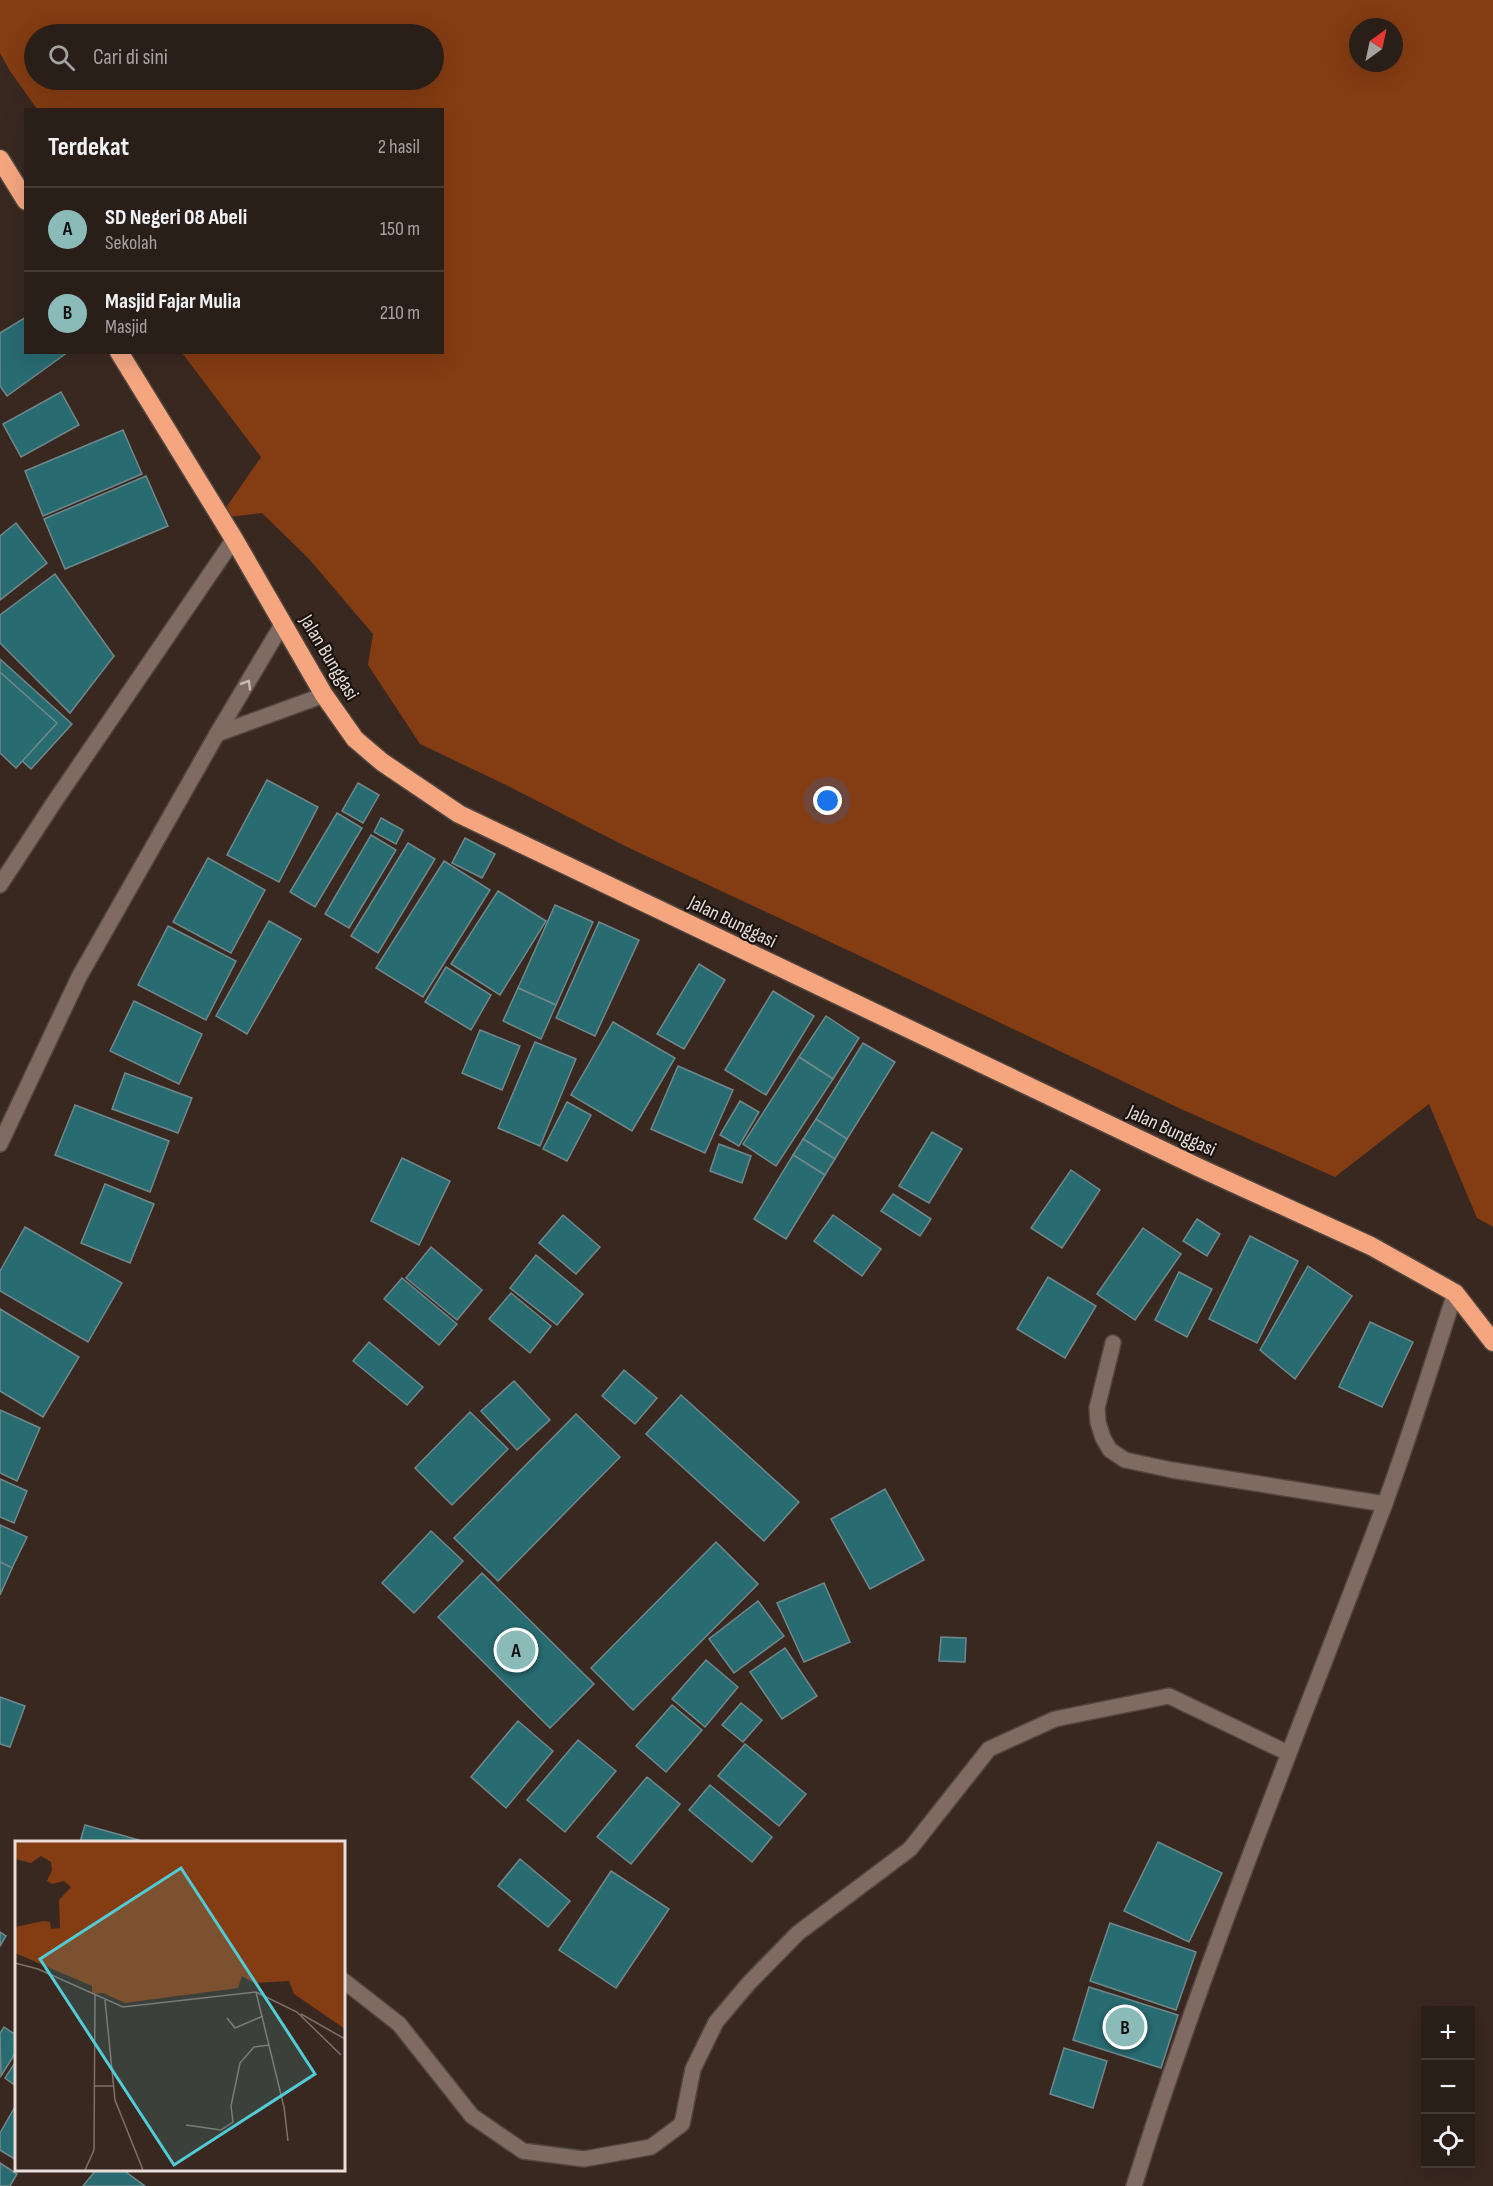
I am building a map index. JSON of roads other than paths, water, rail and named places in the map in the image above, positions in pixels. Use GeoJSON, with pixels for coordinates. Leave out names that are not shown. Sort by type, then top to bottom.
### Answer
{"type":"FeatureCollection","features":[{"type":"Feature","properties":{"kind":"highway"},"geometry":{"type":"LineString","coordinates":[[0,159],[24,198]]}},
{"type":"Feature","properties":{"kind":"highway","name":"Jalan Bunggasi"},"geometry":{"type":"LineString","coordinates":[[120,354],[234,539],[324,695],[355,739],[382,762],[459,814],[1084,1113],[1371,1246],[1455,1293],[1493,1342]]}},
{"type":"Feature","properties":{"kind":"street"},"geometry":{"type":"LineString","coordinates":[[0,885],[234,539]]}},
{"type":"Feature","properties":{"kind":"street"},"geometry":{"type":"LineString","coordinates":[[0,1144],[79,977],[216,734],[283,623]]}},
{"type":"Feature","properties":{"kind":"street"},"geometry":{"type":"LineString","coordinates":[[216,734],[324,695]]}},
{"type":"Feature","properties":{"kind":"street"},"geometry":{"type":"LineString","coordinates":[[1134,2186],[1166,2084],[1288,1753],[1385,1504],[1455,1293]]}},
{"type":"Feature","properties":{"kind":"street"},"geometry":{"type":"LineString","coordinates":[[1113,1343],[1097,1408],[1098,1422],[1110,1450],[1125,1460],[1201,1475],[1385,1504]]}},
{"type":"Feature","properties":{"kind":"street"},"geometry":{"type":"LineString","coordinates":[[345,1982],[399,2024],[472,2116],[523,2151],[584,2159],[651,2147],[682,2124],[693,2069],[716,2022],[749,1983],[798,1933],[910,1849],[989,1749],[1055,1719],[1169,1696],[1288,1753]]}},
{"type":"Feature","properties":{"kind":"place","name":"SD Negeri 08 Abeli"},"geometry":{"type":"Point","coordinates":[516,1650]}},
{"type":"Feature","properties":{"kind":"place","name":"Masjid Fajar Mulia"},"geometry":{"type":"Point","coordinates":[1125,2027]}}]}
